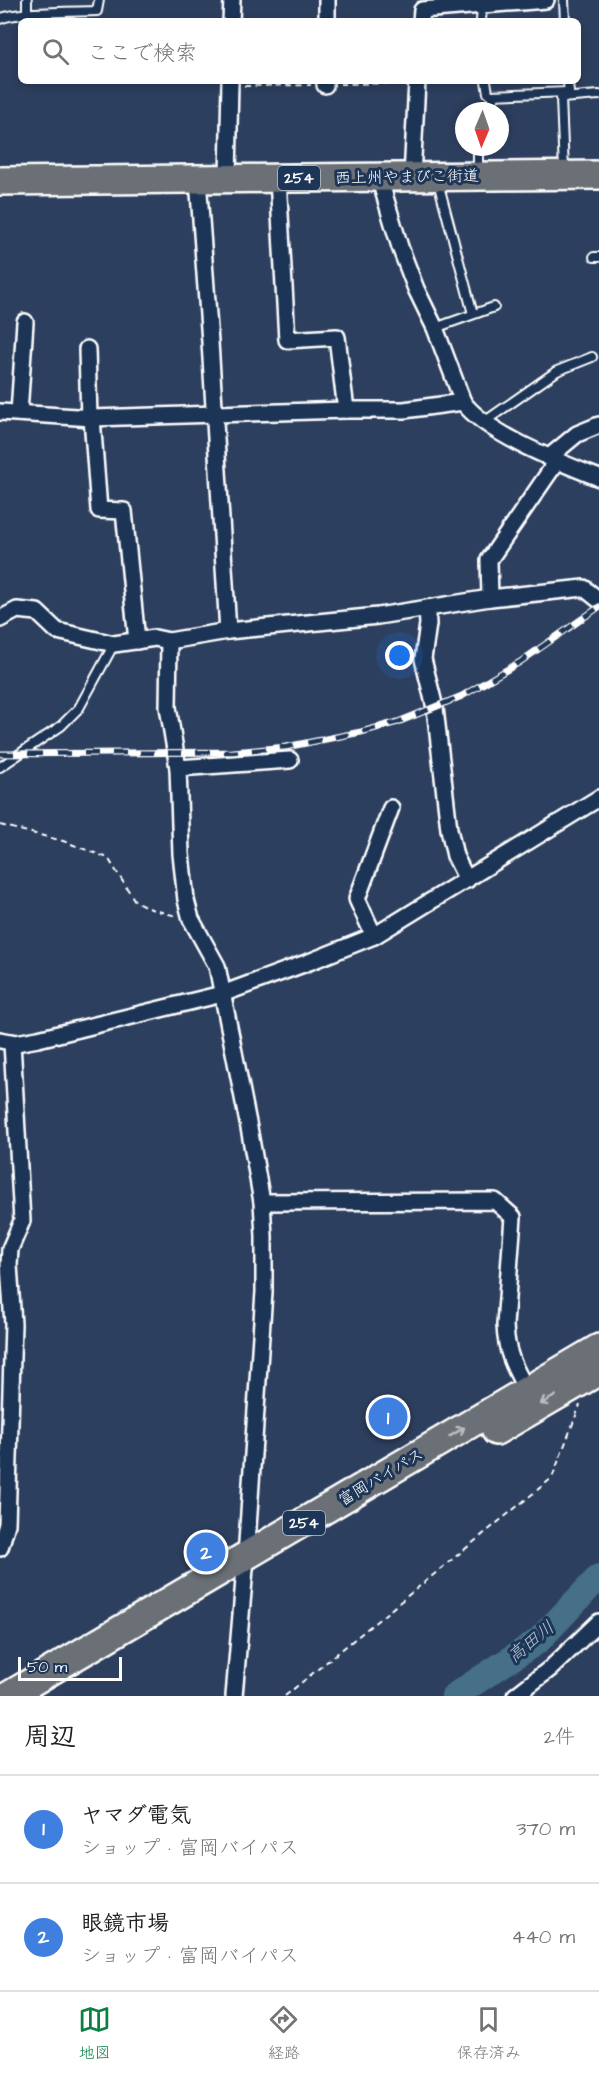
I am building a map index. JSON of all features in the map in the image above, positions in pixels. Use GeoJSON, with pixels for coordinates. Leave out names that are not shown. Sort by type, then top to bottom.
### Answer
{"type":"FeatureCollection","features":[{"type":"Feature","properties":{"kind":"highway","name":"西上州やまびこ街道"},"geometry":{"type":"LineString","coordinates":[[0,181],[599,175]]}},
{"type":"Feature","properties":{"kind":"highway","name":"富岡バイパス"},"geometry":{"type":"LineString","coordinates":[[44,1696],[245,1567],[599,1348]]}},
{"type":"Feature","properties":{"kind":"highway","name":"富岡バイパス"},"geometry":{"type":"LineString","coordinates":[[8,1696],[595,1374]]}},
{"type":"Feature","properties":{"kind":"street"},"geometry":{"type":"LineString","coordinates":[[231,18],[232,0]]}},
{"type":"Feature","properties":{"kind":"street"},"geometry":{"type":"LineString","coordinates":[[327,0],[327,18]]}},
{"type":"Feature","properties":{"kind":"street"},"geometry":{"type":"LineString","coordinates":[[421,18],[422,10],[485,3],[546,0]]}},
{"type":"Feature","properties":{"kind":"street"},"geometry":{"type":"LineString","coordinates":[[228,178],[230,84]]}},
{"type":"Feature","properties":{"kind":"street"},"geometry":{"type":"LineString","coordinates":[[417,84],[424,177]]}},
{"type":"Feature","properties":{"kind":"street"},"geometry":{"type":"LineString","coordinates":[[379,177],[416,289],[435,328],[463,402],[471,414],[552,460],[599,478]]}},
{"type":"Feature","properties":{"kind":"street"},"geometry":{"type":"LineString","coordinates":[[278,178],[287,340],[337,338],[346,410]]}},
{"type":"Feature","properties":{"kind":"street"},"geometry":{"type":"LineString","coordinates":[[198,179],[228,631]]}},
{"type":"Feature","properties":{"kind":"street"},"geometry":{"type":"LineString","coordinates":[[19,413],[25,322]]}},
{"type":"Feature","properties":{"kind":"street"},"geometry":{"type":"LineString","coordinates":[[87,349],[90,418],[99,510],[124,511],[137,641]]}},
{"type":"Feature","properties":{"kind":"street"},"geometry":{"type":"LineString","coordinates":[[0,412],[90,418],[404,410],[463,402]]}},
{"type":"Feature","properties":{"kind":"street"},"geometry":{"type":"LineString","coordinates":[[490,598],[489,560],[552,460],[577,434],[599,425]]}},
{"type":"Feature","properties":{"kind":"street"},"geometry":{"type":"LineString","coordinates":[[0,619],[17,610],[37,612],[57,631],[114,644],[155,638],[169,641],[228,631],[378,616],[490,598],[584,588],[599,600]]}},
{"type":"Feature","properties":{"kind":"street"},"geometry":{"type":"LineString","coordinates":[[427,608],[428,624],[423,659],[435,708],[449,829],[455,856],[467,880]]}},
{"type":"Feature","properties":{"kind":"street"},"geometry":{"type":"LineString","coordinates":[[169,641],[168,707],[178,768],[181,854],[191,919],[217,966],[250,1133],[264,1236],[264,1292],[234,1696]]}},
{"type":"Feature","properties":{"kind":"street"},"geometry":{"type":"LineString","coordinates":[[178,768],[290,760]]}},
{"type":"Feature","properties":{"kind":"street"},"geometry":{"type":"LineString","coordinates":[[0,1548],[7,1524],[14,1324],[9,1265],[10,1249],[22,1221],[6,1041],[38,1040],[222,994],[374,936],[599,798]]}},
{"type":"Feature","properties":{"kind":"street"},"geometry":{"type":"LineString","coordinates":[[374,936],[357,899],[391,808]]}},
{"type":"Feature","properties":{"kind":"street"},"geometry":{"type":"LineString","coordinates":[[261,1202],[495,1201],[513,1216],[505,1325],[506,1342],[510,1360],[527,1391]]}},
{"type":"Feature","properties":{"kind":"street"},"geometry":{"type":"LineString","coordinates":[[515,1696],[551,1668],[599,1622]]}},
{"type":"Feature","properties":{"kind":"lane"},"geometry":{"type":"LineString","coordinates":[[27,0],[27,18]]}},
{"type":"Feature","properties":{"kind":"lane"},"geometry":{"type":"LineString","coordinates":[[0,19],[5,16],[47,17],[98,11],[99,0]]}},
{"type":"Feature","properties":{"kind":"lane"},"geometry":{"type":"LineString","coordinates":[[564,0],[566,18]]}},
{"type":"Feature","properties":{"kind":"lane"},"geometry":{"type":"LineString","coordinates":[[482,18],[485,3]]}},
{"type":"Feature","properties":{"kind":"lane"},"geometry":{"type":"LineString","coordinates":[[486,84],[488,93],[491,95],[599,95]]}},
{"type":"Feature","properties":{"kind":"lane"},"geometry":{"type":"LineString","coordinates":[[568,84],[569,95]]}},
{"type":"Feature","properties":{"kind":"lane"},"geometry":{"type":"LineString","coordinates":[[491,102],[496,95]]}},
{"type":"Feature","properties":{"kind":"lane"},"geometry":{"type":"LineString","coordinates":[[564,175],[561,98],[569,95]]}},
{"type":"Feature","properties":{"kind":"lane"},"geometry":{"type":"LineString","coordinates":[[478,156],[478,176]]}},
{"type":"Feature","properties":{"kind":"lane"},"geometry":{"type":"LineString","coordinates":[[424,177],[473,314]]}},
{"type":"Feature","properties":{"kind":"lane"},"geometry":{"type":"LineString","coordinates":[[435,328],[494,307]]}},
{"type":"Feature","properties":{"kind":"lane"},"geometry":{"type":"LineString","coordinates":[[484,422],[556,371],[592,357]]}},
{"type":"Feature","properties":{"kind":"lane"},"geometry":{"type":"LineString","coordinates":[[0,767],[61,726],[79,708],[114,644]]}},
{"type":"Feature","properties":{"kind":"path"},"geometry":{"type":"LineString","coordinates":[[0,825],[63,842],[108,858],[135,901],[151,909],[191,919]]}},
{"type":"Feature","properties":{"kind":"path"},"geometry":{"type":"LineString","coordinates":[[285,1696],[552,1478],[595,1374]]}},
{"type":"Feature","properties":{"kind":"waterway","name":"高田川"},"geometry":{"type":"LineString","coordinates":[[454,1696],[538,1641],[599,1577]]}},
{"type":"Feature","properties":{"kind":"railway"},"geometry":{"type":"LineString","coordinates":[[0,754],[233,752],[286,747],[361,732],[398,722],[462,696],[520,662],[599,607]]}},
{"type":"Feature","properties":{"kind":"place","name":"ヤマダ電気"},"geometry":{"type":"Point","coordinates":[388,1417]}},
{"type":"Feature","properties":{"kind":"place","name":"眼鏡市場"},"geometry":{"type":"Point","coordinates":[206,1552]}}]}
